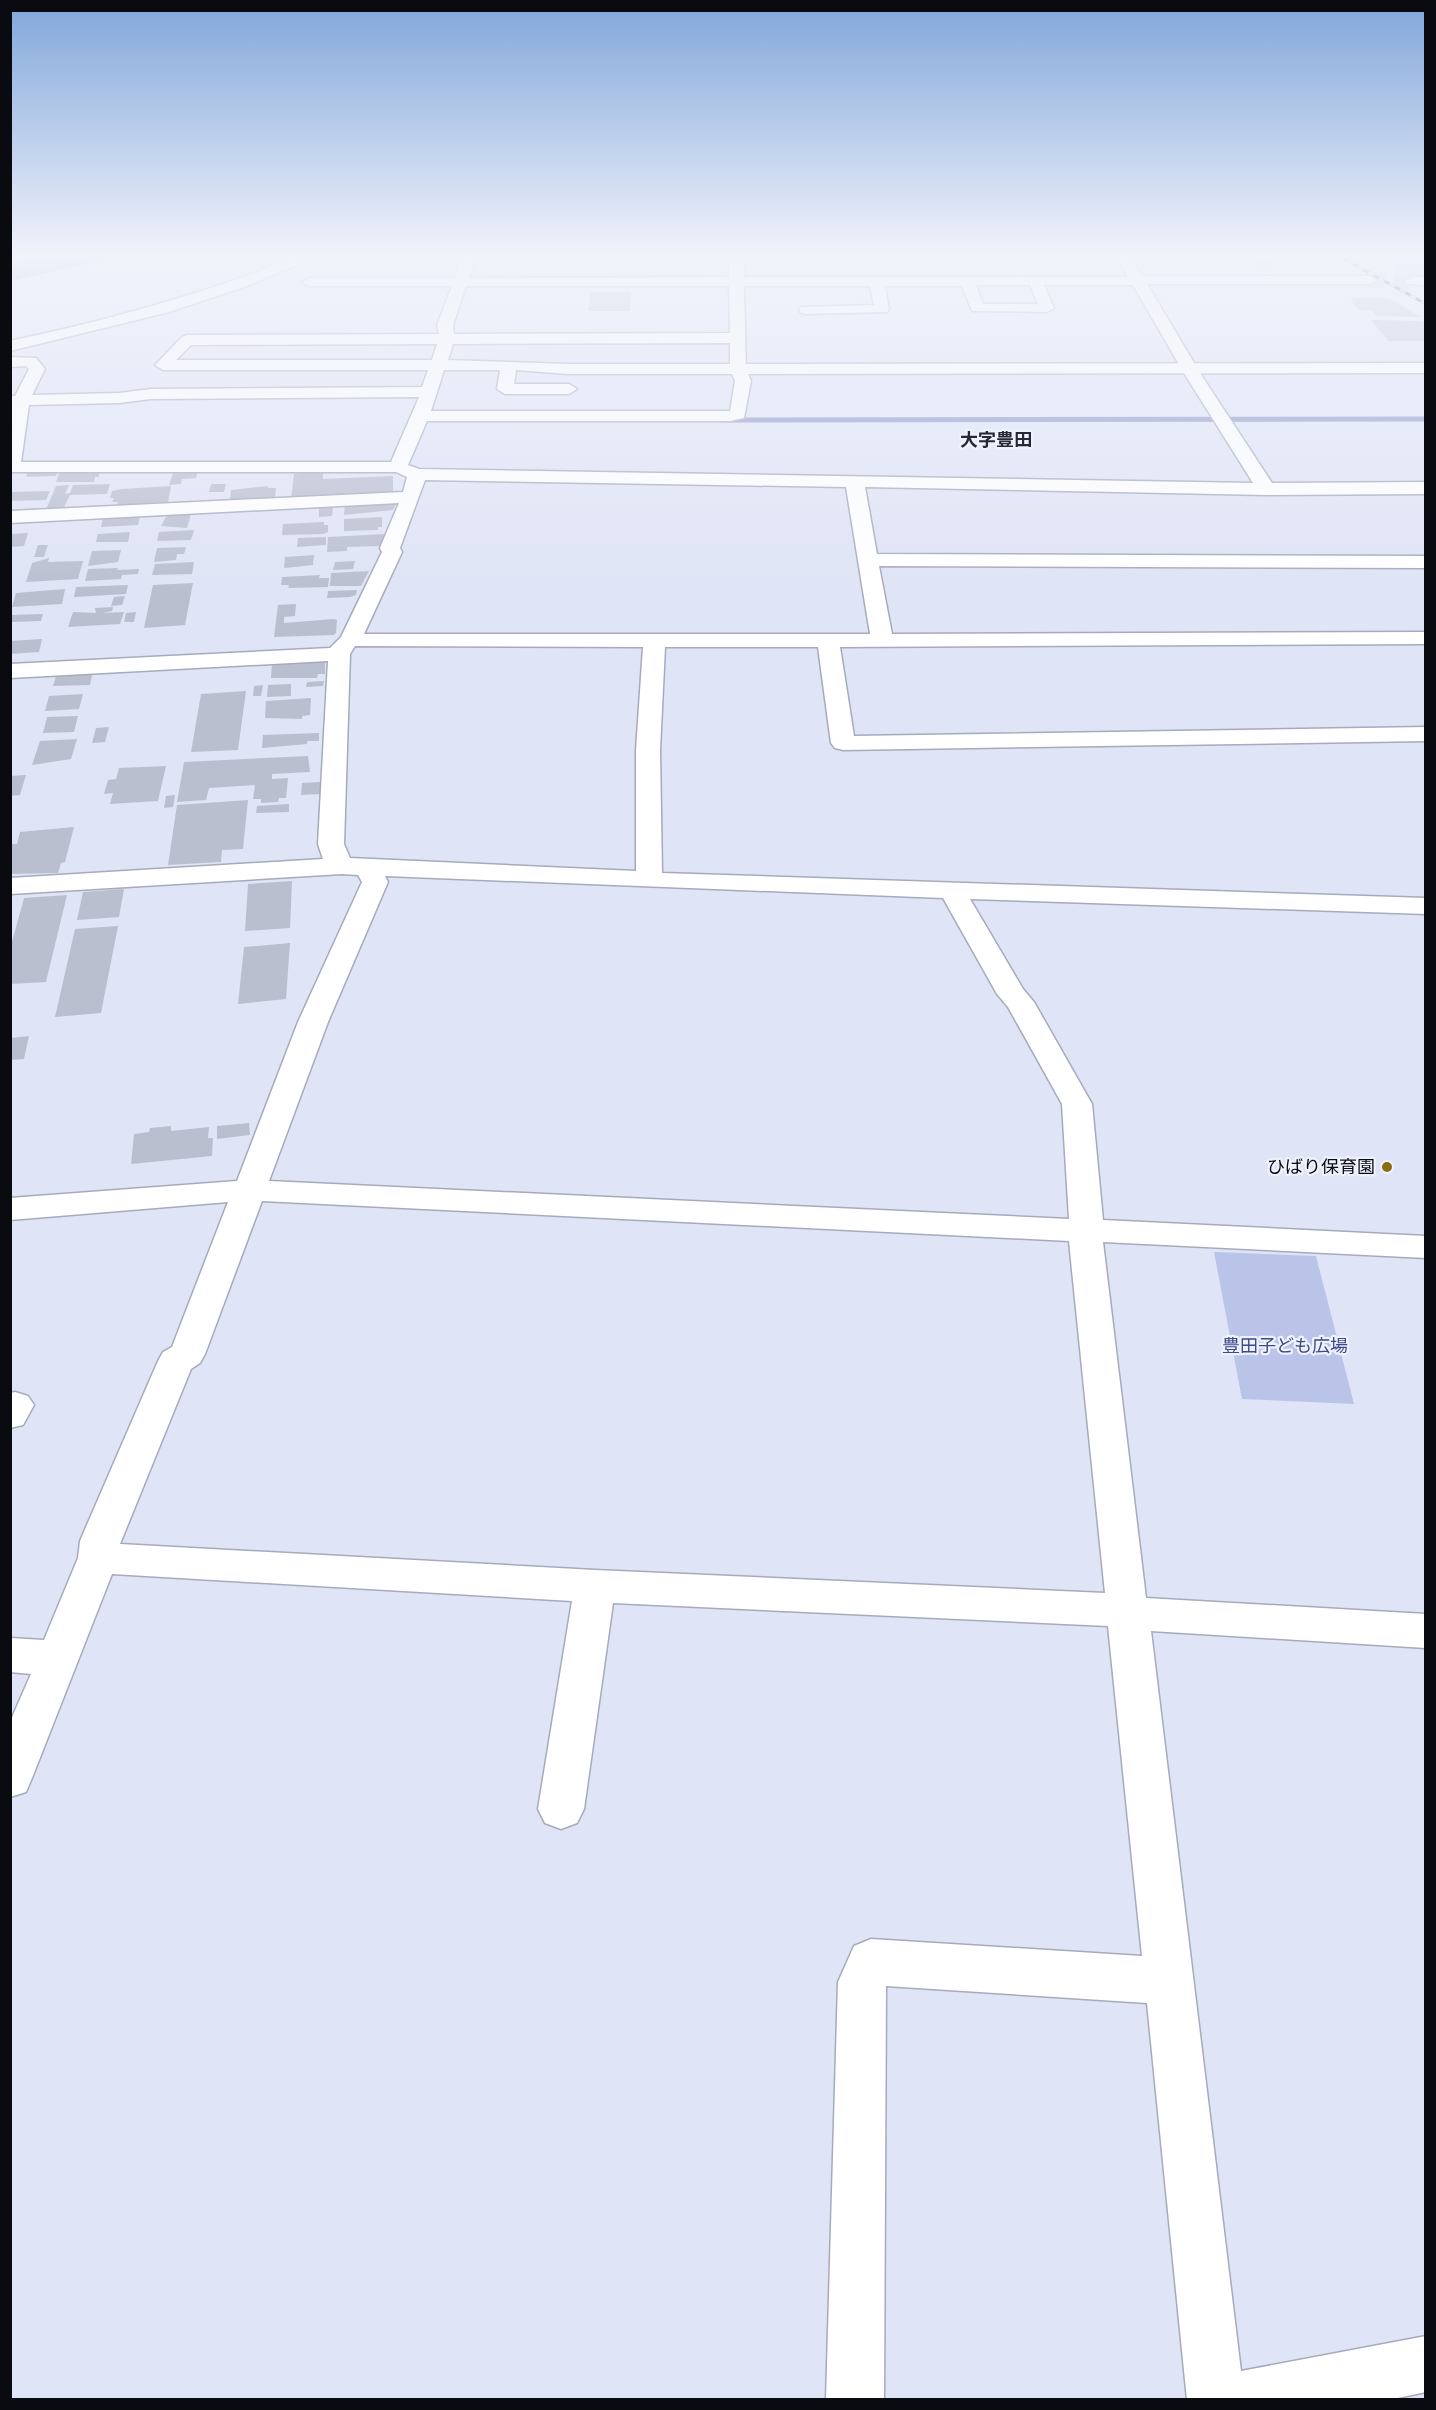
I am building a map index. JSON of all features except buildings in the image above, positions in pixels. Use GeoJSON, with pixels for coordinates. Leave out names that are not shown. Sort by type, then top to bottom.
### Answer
{"type":"FeatureCollection","features":[{"type":"Feature","properties":{"kind":"street"},"geometry":{"type":"LineString","coordinates":[[36,367],[37,369],[16,400],[11,467],[398,467],[417,474],[1266,489],[1425,488]]}},
{"type":"Feature","properties":{"kind":"street"},"geometry":{"type":"LineString","coordinates":[[398,467],[421,416],[437,367]]}},
{"type":"Feature","properties":{"kind":"street"},"geometry":{"type":"LineString","coordinates":[[509,367],[505,389],[588,389]]}},
{"type":"Feature","properties":{"kind":"street"},"geometry":{"type":"LineString","coordinates":[[545,367],[1425,368]]}},
{"type":"Feature","properties":{"kind":"street"},"geometry":{"type":"LineString","coordinates":[[1191,368],[1266,489]]}},
{"type":"Feature","properties":{"kind":"street"},"geometry":{"type":"LineString","coordinates":[[659,389],[661,369]]}},
{"type":"Feature","properties":{"kind":"street"},"geometry":{"type":"LineString","coordinates":[[421,416],[730,416],[738,414],[743,381],[738,369]]}},
{"type":"Feature","properties":{"kind":"street"},"geometry":{"type":"LineString","coordinates":[[16,400],[119,398],[151,394],[429,392]]}},
{"type":"Feature","properties":{"kind":"street"},"geometry":{"type":"LineString","coordinates":[[10,1778],[60,1658],[98,1558],[100,1541],[176,1361],[186,1354],[313,1022],[375,882],[355,867],[336,860],[331,844],[344,647],[392,552],[390,548],[411,497],[417,474]]}},
{"type":"Feature","properties":{"kind":"street"},"geometry":{"type":"LineString","coordinates":[[854,480],[882,641]]}},
{"type":"Feature","properties":{"kind":"street"},"geometry":{"type":"LineString","coordinates":[[10,517],[411,497]]}},
{"type":"Feature","properties":{"kind":"street"},"geometry":{"type":"LineString","coordinates":[[867,560],[1425,562]]}},
{"type":"Feature","properties":{"kind":"street"},"geometry":{"type":"LineString","coordinates":[[10,671],[344,647],[654,641],[1425,638]]}},
{"type":"Feature","properties":{"kind":"street"},"geometry":{"type":"LineString","coordinates":[[649,880],[648,750],[654,641]]}},
{"type":"Feature","properties":{"kind":"street"},"geometry":{"type":"LineString","coordinates":[[824,641],[830,648],[843,743],[1425,734]]}},
{"type":"Feature","properties":{"kind":"street"},"geometry":{"type":"LineString","coordinates":[[10,886],[355,867],[649,880],[1425,906]]}},
{"type":"Feature","properties":{"kind":"street"},"geometry":{"type":"LineString","coordinates":[[951,889],[1011,994],[1020,1002],[1077,1104],[1087,1207],[1085,1232],[1216,2400]]}},
{"type":"Feature","properties":{"kind":"street"},"geometry":{"type":"LineString","coordinates":[[10,1209],[249,1190],[1425,1247]]}},
{"type":"Feature","properties":{"kind":"street"},"geometry":{"type":"LineString","coordinates":[[98,1558],[595,1586],[1099,1608],[1126,1613],[1425,1631]]}},
{"type":"Feature","properties":{"kind":"street"},"geometry":{"type":"LineString","coordinates":[[561,1809],[595,1586]]}},
{"type":"Feature","properties":{"kind":"street"},"geometry":{"type":"LineString","coordinates":[[10,1655],[60,1658]]}},
{"type":"Feature","properties":{"kind":"street"},"geometry":{"type":"LineString","coordinates":[[855,2400],[862,1982],[871,1962],[1170,1982]]}},
{"type":"Feature","properties":{"kind":"street"},"geometry":{"type":"LineString","coordinates":[[1239,2400],[1425,2364]]}},
{"type":"Feature","properties":{"kind":"green space","name":"豊田子ども広場"},"geometry":{"type":"Polygon","coordinates":[[[1214,1252],[1316,1256],[1354,1404],[1242,1399],[1214,1252]]]}},
{"type":"Feature","properties":{"kind":"waterway"},"geometry":{"type":"LineString","coordinates":[[722,420],[1426,419]]}},
{"type":"Feature","properties":{"kind":"place","name":"ひばり保育園"},"geometry":{"type":"Point","coordinates":[1387,1167]}},
{"type":"Feature","properties":{"kind":"district","name":"大字豊田"},"geometry":{"type":"Point","coordinates":[996,440]}}]}
